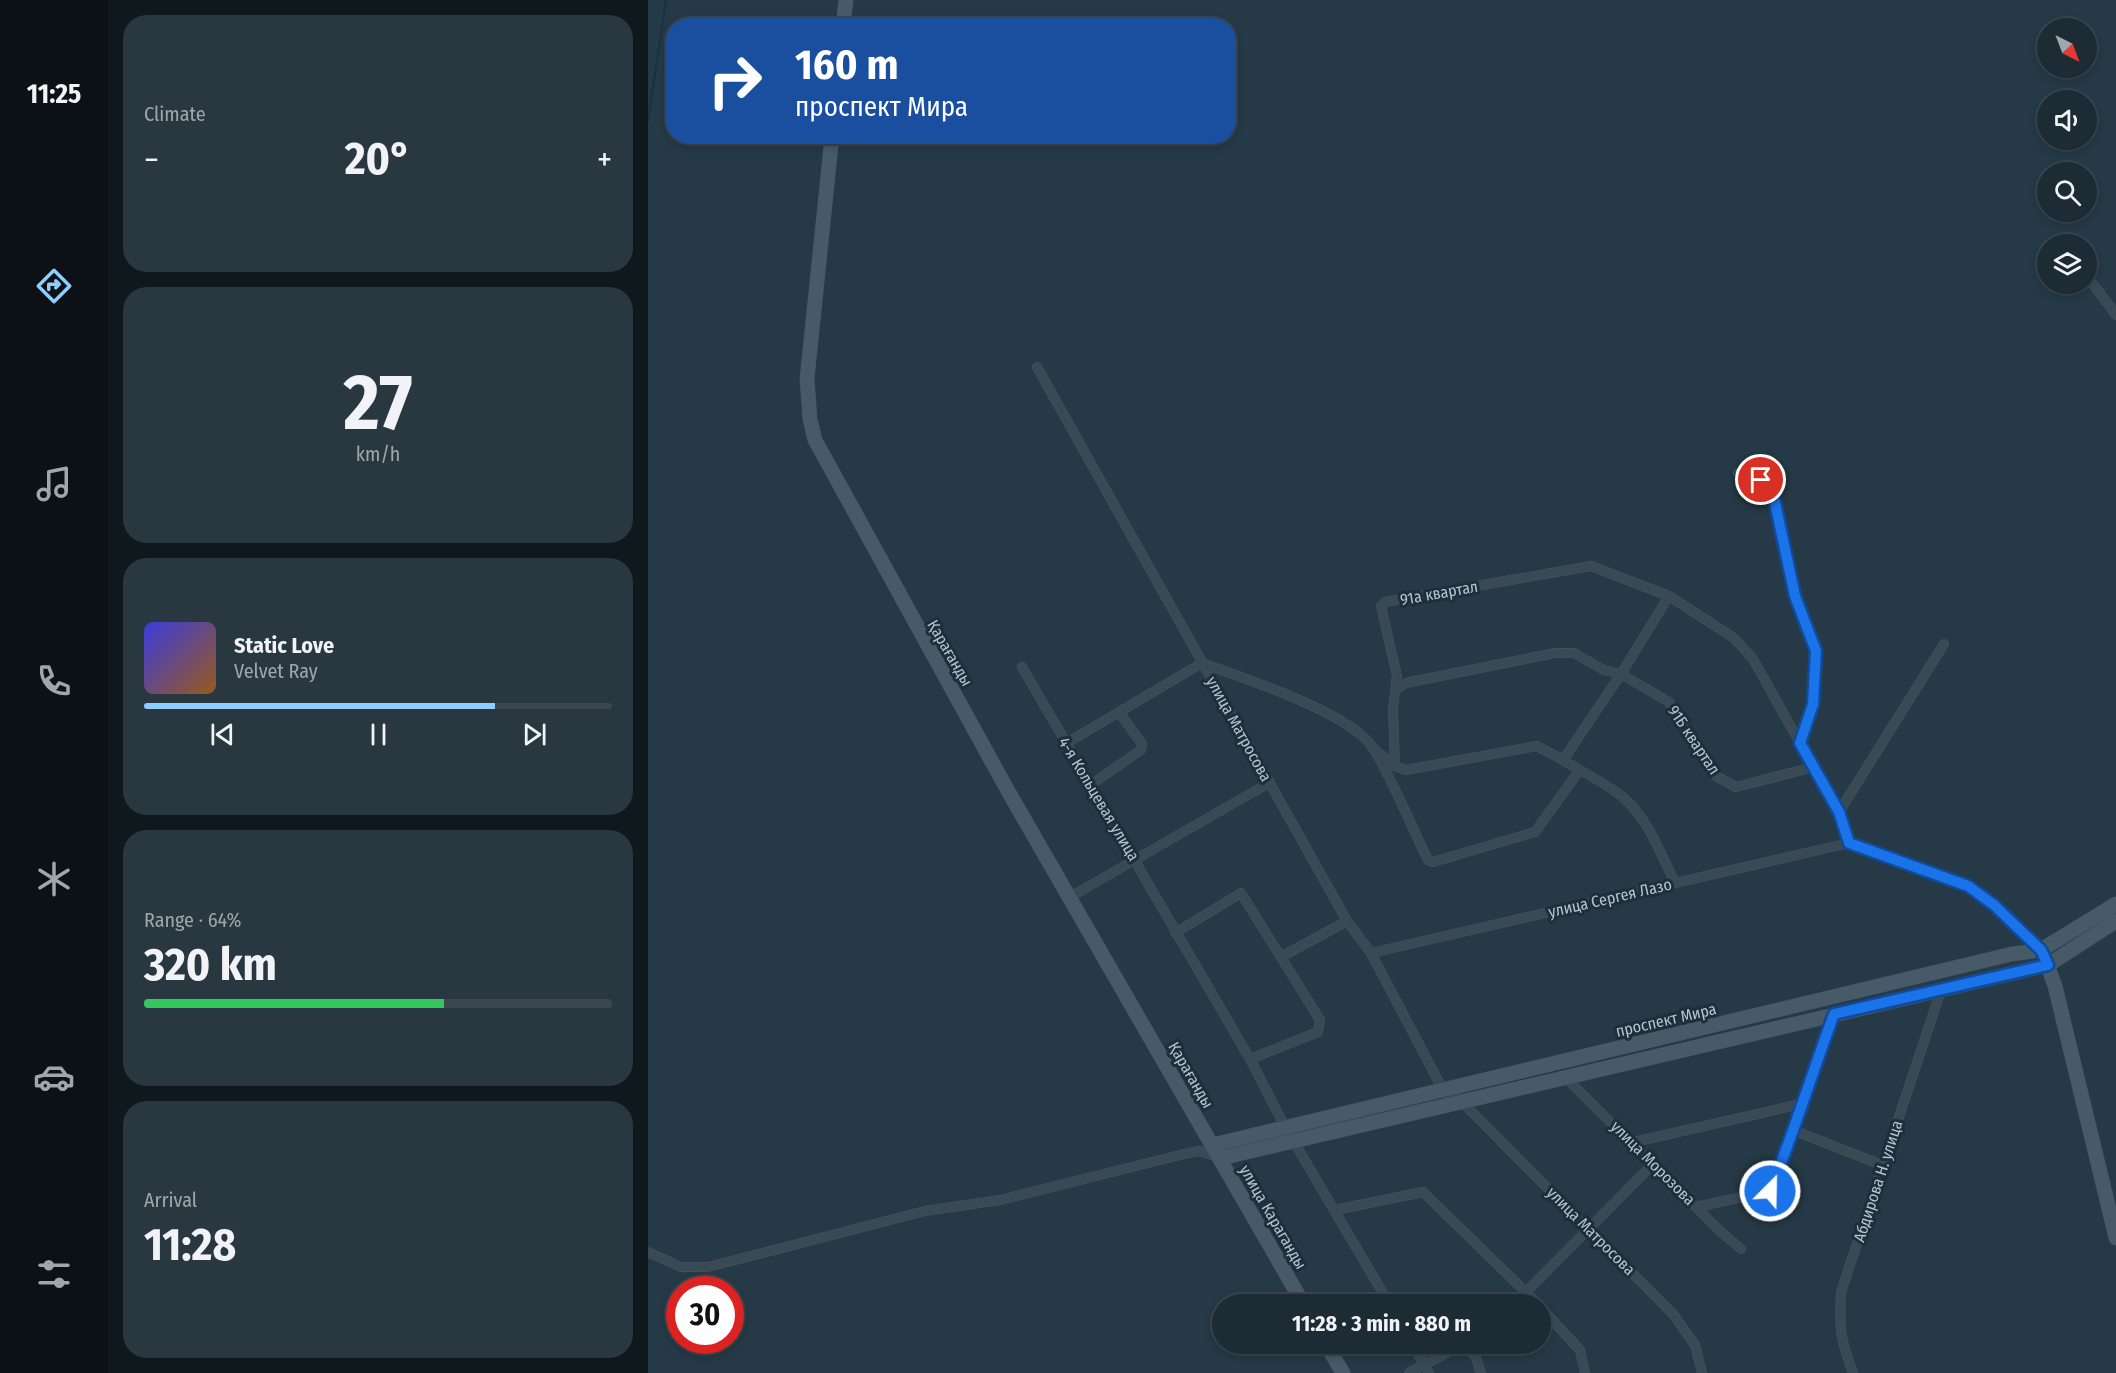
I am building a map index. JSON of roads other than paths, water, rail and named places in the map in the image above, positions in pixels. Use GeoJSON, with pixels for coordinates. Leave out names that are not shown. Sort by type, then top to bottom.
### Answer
{"type":"FeatureCollection","features":[{"type":"Feature","properties":{"kind":"main road"},"geometry":{"type":"LineString","coordinates":[[844,18],[846,0]]}},
{"type":"Feature","properties":{"kind":"main road","name":"Қарағанды"},"geometry":{"type":"LineString","coordinates":[[831,144],[807,379],[810,419],[815,440],[917,629],[1070,897],[1206,1148]]}},
{"type":"Feature","properties":{"kind":"main road","name":"проспект Мира"},"geometry":{"type":"LineString","coordinates":[[1206,1148],[1285,1127],[2012,954],[2041,950],[2116,904]]}},
{"type":"Feature","properties":{"kind":"main road","name":"проспект Мира"},"geometry":{"type":"LineString","coordinates":[[1221,1158],[2048,965],[2116,921]]}},
{"type":"Feature","properties":{"kind":"main road"},"geometry":{"type":"LineString","coordinates":[[2041,950],[2048,965],[2116,1238]]}},
{"type":"Feature","properties":{"kind":"main road","name":"улица Караганды"},"geometry":{"type":"LineString","coordinates":[[1206,1148],[1221,1158],[1298,1294]]}},
{"type":"Feature","properties":{"kind":"main road"},"geometry":{"type":"LineString","coordinates":[[1332,1354],[1343,1373]]}},
{"type":"Feature","properties":{"kind":"street"},"geometry":{"type":"LineString","coordinates":[[2097,289],[2116,315]]}},
{"type":"Feature","properties":{"kind":"street","name":"улица Матросова"},"geometry":{"type":"LineString","coordinates":[[1037,367],[1347,921],[1371,954],[1443,1090],[1462,1102],[1590,1228],[1673,1314],[1695,1346],[1702,1373]]}},
{"type":"Feature","properties":{"kind":"street"},"geometry":{"type":"LineString","coordinates":[[1738,473],[1761,480],[1774,498],[1795,596],[1816,651],[1813,704],[1800,743]]}},
{"type":"Feature","properties":{"kind":"street","name":"91а квартал"},"geometry":{"type":"LineString","coordinates":[[1395,690],[1395,661],[1381,606],[1385,602],[1591,566],[1669,596]]}},
{"type":"Feature","properties":{"kind":"street"},"geometry":{"type":"LineString","coordinates":[[1563,760],[1621,674],[1669,596],[1734,638],[1746,652],[1839,812],[1849,843],[1968,886],[1994,905],[2041,950]]}},
{"type":"Feature","properties":{"kind":"street"},"geometry":{"type":"LineString","coordinates":[[1839,812],[1944,644]]}},
{"type":"Feature","properties":{"kind":"street"},"geometry":{"type":"LineString","coordinates":[[1395,766],[1393,715],[1395,690],[1406,683],[1566,651],[1604,670],[1621,674]]}},
{"type":"Feature","properties":{"kind":"street"},"geometry":{"type":"LineString","coordinates":[[1065,744],[1202,663],[1275,690],[1321,712],[1357,731],[1395,766],[1406,770],[1538,746],[1619,794],[1636,810],[1650,831],[1675,883]]}},
{"type":"Feature","properties":{"kind":"street","name":"4-я Кольцевая улица"},"geometry":{"type":"LineString","coordinates":[[1022,667],[1089,786],[1136,861],[1175,933],[1250,1059],[1285,1127]]}},
{"type":"Feature","properties":{"kind":"street","name":"91Б квартал"},"geometry":{"type":"LineString","coordinates":[[1621,674],[1669,702],[1716,776],[1736,787],[1814,767]]}},
{"type":"Feature","properties":{"kind":"street"},"geometry":{"type":"LineString","coordinates":[[1089,786],[1141,750],[1142,744],[1119,712]]}},
{"type":"Feature","properties":{"kind":"street"},"geometry":{"type":"LineString","coordinates":[[1373,747],[1428,860],[1433,862],[1535,832],[1579,771]]}},
{"type":"Feature","properties":{"kind":"street"},"geometry":{"type":"LineString","coordinates":[[1070,897],[1269,783]]}},
{"type":"Feature","properties":{"kind":"street","name":"улица Сергея Лазо"},"geometry":{"type":"LineString","coordinates":[[1371,954],[1849,843]]}},
{"type":"Feature","properties":{"kind":"street"},"geometry":{"type":"LineString","coordinates":[[1175,933],[1242,893],[1320,1020],[1318,1032],[1250,1059]]}},
{"type":"Feature","properties":{"kind":"street"},"geometry":{"type":"LineString","coordinates":[[1281,957],[1347,921]]}},
{"type":"Feature","properties":{"kind":"street","name":"Абдирова Н. улица"},"geometry":{"type":"LineString","coordinates":[[1853,1373],[1841,1344],[1839,1328],[1841,1292],[1941,990]]}},
{"type":"Feature","properties":{"kind":"street"},"geometry":{"type":"LineString","coordinates":[[1696,1207],[1770,1191],[1795,1131],[1801,1104],[1834,1014]]}},
{"type":"Feature","properties":{"kind":"street","name":"улица Морозова"},"geometry":{"type":"LineString","coordinates":[[1565,1077],[1634,1142],[1696,1207],[1742,1249]]}},
{"type":"Feature","properties":{"kind":"street"},"geometry":{"type":"LineString","coordinates":[[1634,1142],[1801,1104]]}},
{"type":"Feature","properties":{"kind":"street"},"geometry":{"type":"LineString","coordinates":[[1795,1131],[1882,1165]]}},
{"type":"Feature","properties":{"kind":"street"},"geometry":{"type":"LineString","coordinates":[[1294,1142],[1384,1294]]}},
{"type":"Feature","properties":{"kind":"street"},"geometry":{"type":"LineString","coordinates":[[648,1252],[681,1267],[708,1267],[925,1211],[1000,1200],[1206,1148]]}},
{"type":"Feature","properties":{"kind":"street"},"geometry":{"type":"LineString","coordinates":[[1335,1210],[1423,1192],[1526,1292],[1653,1164]]}},
{"type":"Feature","properties":{"kind":"street"},"geometry":{"type":"LineString","coordinates":[[1551,1318],[1580,1350],[1585,1373]]}},
{"type":"Feature","properties":{"kind":"street"},"geometry":{"type":"LineString","coordinates":[[1409,1373],[1427,1369],[1448,1352],[1464,1348],[1474,1355],[1481,1373]]}},
{"type":"Feature","properties":{"kind":"street"},"geometry":{"type":"LineString","coordinates":[[1418,1354],[1427,1369]]}},
{"type":"Feature","properties":{"kind":"waterway"},"geometry":{"type":"LineString","coordinates":[[648,121],[666,0]]}}]}
